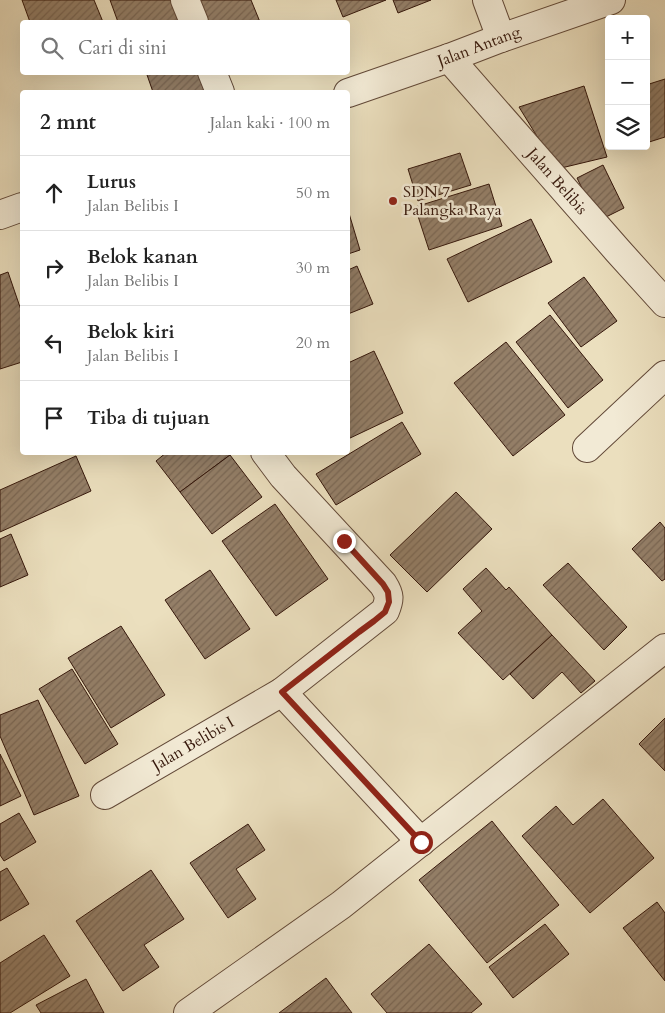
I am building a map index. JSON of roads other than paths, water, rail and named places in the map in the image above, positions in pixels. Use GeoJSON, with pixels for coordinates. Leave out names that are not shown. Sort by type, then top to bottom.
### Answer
{"type":"FeatureCollection","features":[{"type":"Feature","properties":{"kind":"street"},"geometry":{"type":"LineString","coordinates":[[185,0],[193,20]]}},
{"type":"Feature","properties":{"kind":"street"},"geometry":{"type":"LineString","coordinates":[[487,0],[501,38]]}},
{"type":"Feature","properties":{"kind":"street","name":"Jalan Antang"},"geometry":{"type":"LineString","coordinates":[[350,92],[611,0]]}},
{"type":"Feature","properties":{"kind":"street","name":"Jalan Belibis"},"geometry":{"type":"LineString","coordinates":[[449,58],[665,303]]}},
{"type":"Feature","properties":{"kind":"street"},"geometry":{"type":"LineString","coordinates":[[213,75],[219,90]]}},
{"type":"Feature","properties":{"kind":"street"},"geometry":{"type":"LineString","coordinates":[[0,216],[20,208]]}},
{"type":"Feature","properties":{"kind":"street"},"geometry":{"type":"LineString","coordinates":[[588,448],[665,375]]}},
{"type":"Feature","properties":{"kind":"street","name":"Jalan Belibis I"},"geometry":{"type":"LineString","coordinates":[[105,795],[282,692],[385,612],[389,602],[388,592],[383,584],[283,476],[267,455]]}},
{"type":"Feature","properties":{"kind":"street"},"geometry":{"type":"LineString","coordinates":[[188,1013],[341,905],[665,648]]}},
{"type":"Feature","properties":{"kind":"street"},"geometry":{"type":"LineString","coordinates":[[282,692],[421,842]]}},
{"type":"Feature","properties":{"kind":"place","name":"SDN 7 Palangka Raya"},"geometry":{"type":"Point","coordinates":[393,201]}}]}
